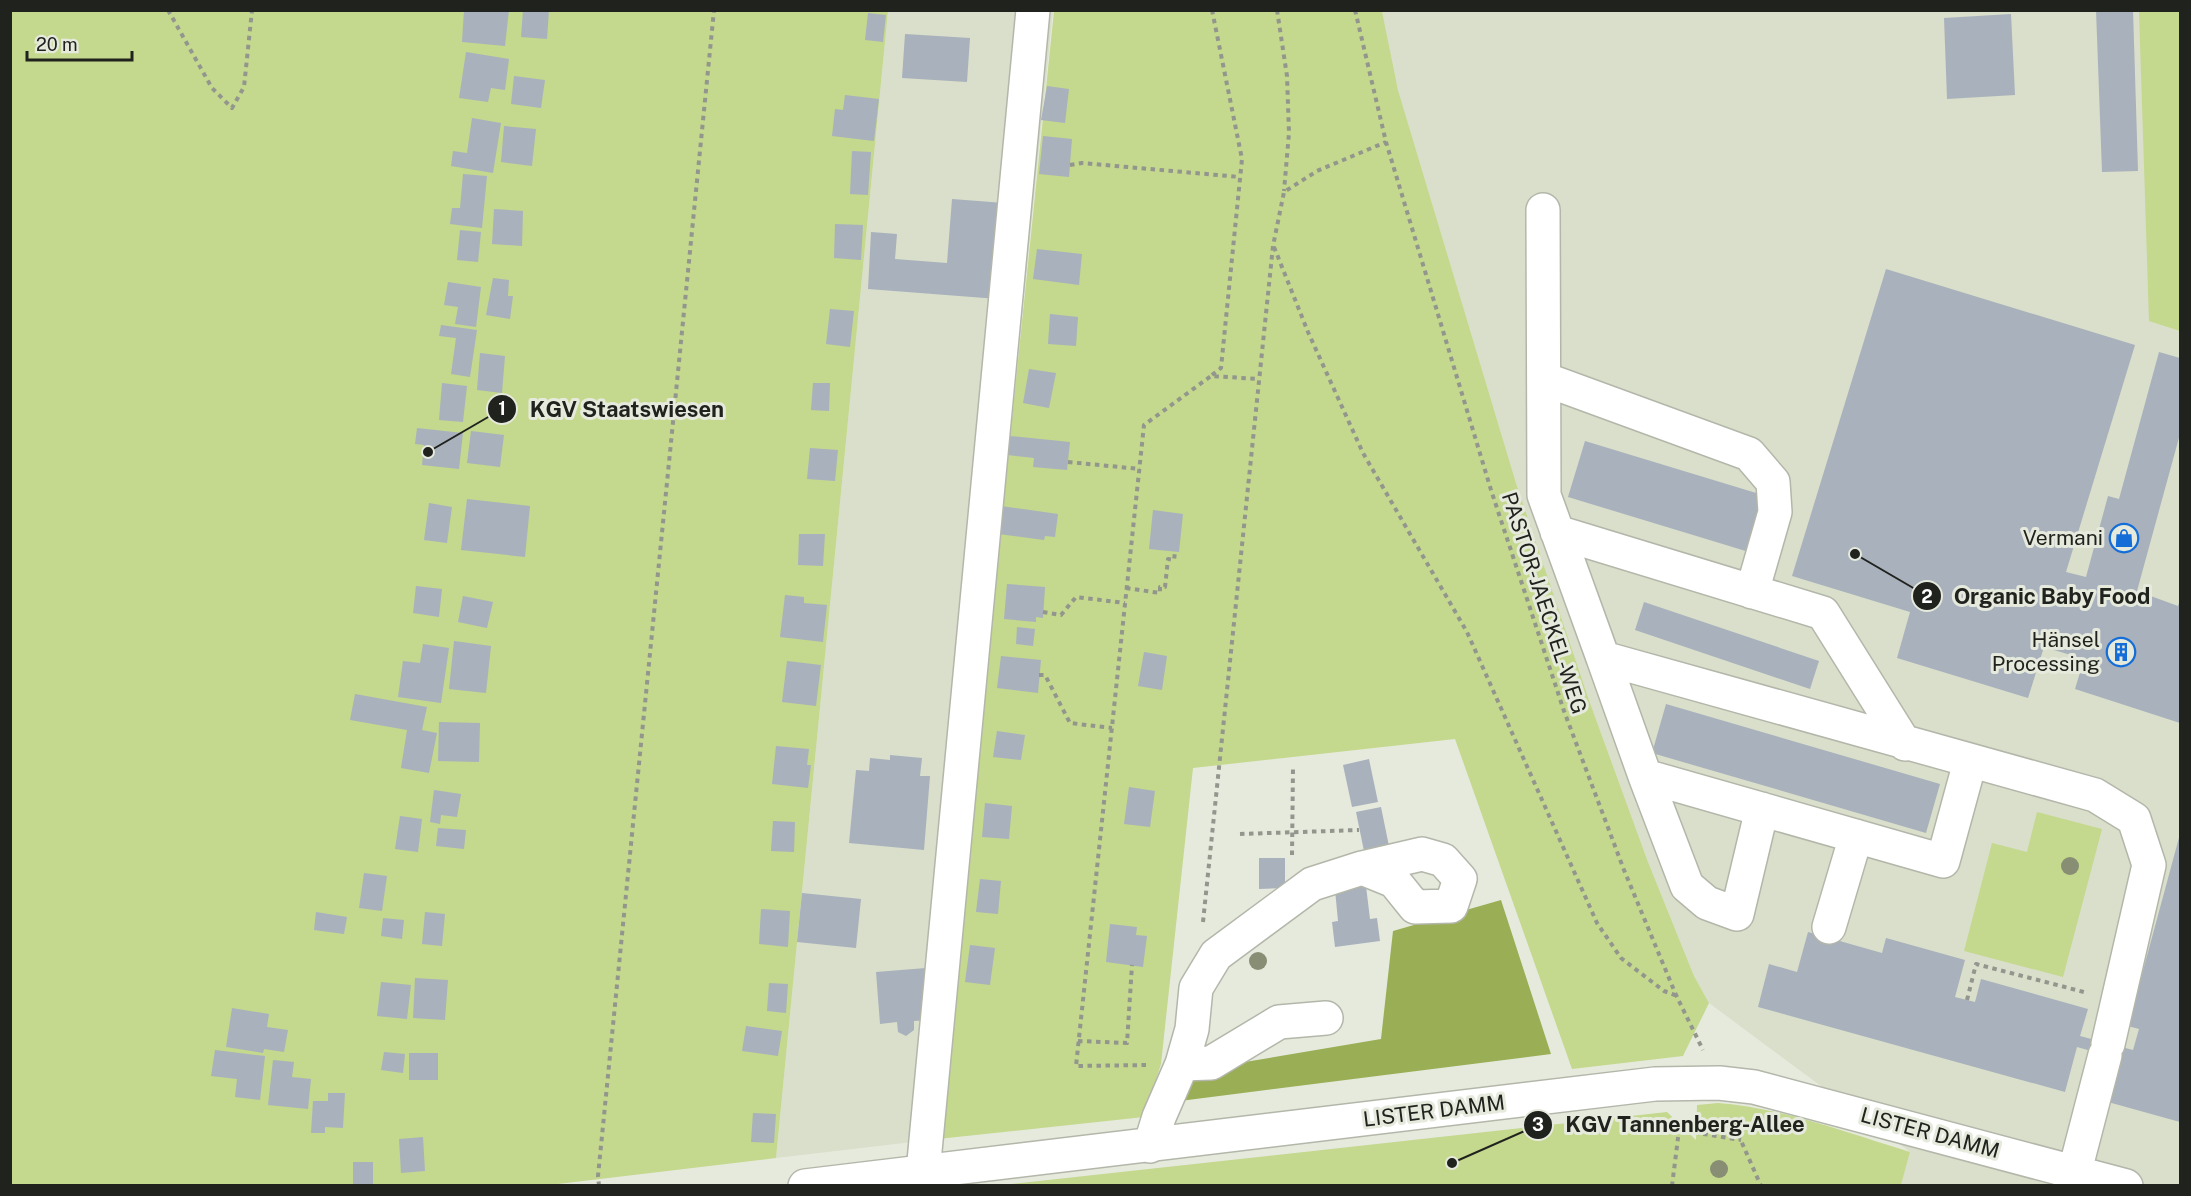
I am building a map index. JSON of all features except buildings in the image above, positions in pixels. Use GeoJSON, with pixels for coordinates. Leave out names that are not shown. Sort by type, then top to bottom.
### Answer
{"type":"FeatureCollection","features":[{"type":"Feature","properties":{"kind":"street"},"geometry":{"type":"LineString","coordinates":[[923,1172],[1033,10]]}},
{"type":"Feature","properties":{"kind":"street"},"geometry":{"type":"LineString","coordinates":[[1543,210],[1544,495],[1687,886],[1707,903],[1737,914],[1762,809]]}},
{"type":"Feature","properties":{"kind":"street"},"geometry":{"type":"LineString","coordinates":[[1544,379],[1749,454],[1773,482],[1774,512],[1752,592]]}},
{"type":"Feature","properties":{"kind":"street"},"geometry":{"type":"LineString","coordinates":[[1557,532],[1823,613],[1905,744]]}},
{"type":"Feature","properties":{"kind":"street"},"geometry":{"type":"LineString","coordinates":[[1603,658],[1905,744],[2095,795],[2134,819],[2150,865],[2107,1049],[2072,1178]]}},
{"type":"Feature","properties":{"kind":"street"},"geometry":{"type":"LineString","coordinates":[[1645,776],[1943,861],[1970,762]]}},
{"type":"Feature","properties":{"kind":"street"},"geometry":{"type":"LineString","coordinates":[[1829,927],[1856,836]]}},
{"type":"Feature","properties":{"kind":"street"},"geometry":{"type":"LineString","coordinates":[[1150,1146],[1159,1117],[1182,1064],[1192,1029],[1196,988],[1216,955],[1312,884],[1362,868]]}},
{"type":"Feature","properties":{"kind":"street"},"geometry":{"type":"LineString","coordinates":[[1182,1064],[1211,1063],[1279,1022],[1326,1017]]}},
{"type":"Feature","properties":{"kind":"street","name":"LISTER DAMM"},"geometry":{"type":"LineString","coordinates":[[805,1185],[1150,1146],[1655,1084],[1719,1083],[1754,1087],[2072,1178],[2126,1185]]}},
{"type":"Feature","properties":{"kind":"path"},"geometry":{"type":"LineString","coordinates":[[168,10],[212,88],[232,108],[243,87],[252,10]]}},
{"type":"Feature","properties":{"kind":"path"},"geometry":{"type":"LineString","coordinates":[[599,1185],[714,10]]}},
{"type":"Feature","properties":{"kind":"path"},"geometry":{"type":"LineString","coordinates":[[1182,1064],[1076,1066],[1144,425],[1221,368],[1242,159],[1212,10]]}},
{"type":"Feature","properties":{"kind":"path"},"geometry":{"type":"LineString","coordinates":[[1202,930],[1273,246],[1284,192],[1289,133],[1287,76],[1277,10]]}},
{"type":"Feature","properties":{"kind":"path","name":"PASTOR-JAECKEL-WEG"},"geometry":{"type":"LineString","coordinates":[[1355,10],[1386,142],[1491,490],[1564,711],[1624,870],[1676,995],[1719,1083],[1761,1185]]}},
{"type":"Feature","properties":{"kind":"path"},"geometry":{"type":"LineString","coordinates":[[1284,192],[1317,171],[1386,142]]}},
{"type":"Feature","properties":{"kind":"path"},"geometry":{"type":"LineString","coordinates":[[1070,165],[1082,163],[1240,177]]}},
{"type":"Feature","properties":{"kind":"path"},"geometry":{"type":"LineString","coordinates":[[1273,246],[1308,332],[1363,453],[1467,632],[1597,923],[1621,958],[1664,991],[1676,995]]}},
{"type":"Feature","properties":{"kind":"path"},"geometry":{"type":"LineString","coordinates":[[1211,376],[1259,379]]}},
{"type":"Feature","properties":{"kind":"path"},"geometry":{"type":"LineString","coordinates":[[1068,462],[1140,469]]}},
{"type":"Feature","properties":{"kind":"path"},"geometry":{"type":"LineString","coordinates":[[1126,588],[1160,593],[1160,587],[1165,587],[1168,559],[1174,560],[1175,552]]}},
{"type":"Feature","properties":{"kind":"path"},"geometry":{"type":"LineString","coordinates":[[1043,612],[1061,615],[1076,597],[1125,603]]}},
{"type":"Feature","properties":{"kind":"path"},"geometry":{"type":"LineString","coordinates":[[1040,675],[1045,675],[1070,723],[1112,728]]}},
{"type":"Feature","properties":{"kind":"path"},"geometry":{"type":"LineString","coordinates":[[1291,900],[1293,769]]}},
{"type":"Feature","properties":{"kind":"path"},"geometry":{"type":"LineString","coordinates":[[1240,834],[1359,830]]}},
{"type":"Feature","properties":{"kind":"path"},"geometry":{"type":"LineString","coordinates":[[1967,1000],[1976,964],[2118,1001]]}},
{"type":"Feature","properties":{"kind":"path"},"geometry":{"type":"LineString","coordinates":[[1078,1041],[1127,1043],[1132,966]]}},
{"type":"Feature","properties":{"kind":"path"},"geometry":{"type":"LineString","coordinates":[[1672,1185],[1679,1130],[1741,1140]]}},
{"type":"Feature","properties":{"kind":"shaded area"},"geometry":{"type":"Polygon","coordinates":[[[888,11],[1053,11],[938,1139],[776,1158],[888,11]]]}},
{"type":"Feature","properties":{"kind":"shaded area"},"geometry":{"type":"Polygon","coordinates":[[[1382,11],[2180,11],[2180,1185],[1901,1185],[1910,1152],[1709,1003],[1694,976],[1648,862],[1590,703],[1516,483],[1398,90],[1382,11]]]}},
{"type":"Feature","properties":{"kind":"green space"},"geometry":{"type":"Polygon","coordinates":[[[10,11],[888,11],[776,1158],[541,1186],[11,1185],[10,11]]]}},
{"type":"Feature","properties":{"kind":"green space"},"geometry":{"type":"Polygon","coordinates":[[[1054,11],[1382,11],[1398,90],[1516,483],[1590,703],[1648,862],[1694,976],[1709,1003],[1683,1056],[1572,1069],[1455,739],[1193,768],[1161,1064],[1144,1117],[938,1139],[1054,11]]]}},
{"type":"Feature","properties":{"kind":"green space"},"geometry":{"type":"Polygon","coordinates":[[[2139,11],[2180,11],[2180,331],[2149,321],[2139,11]]]}},
{"type":"Feature","properties":{"kind":"green space"},"geometry":{"type":"Polygon","coordinates":[[[2037,812],[2102,829],[2063,977],[1964,951],[1992,843],[2027,852],[2037,812]]]}},
{"type":"Feature","properties":{"kind":"green space"},"geometry":{"type":"Polygon","coordinates":[[[1501,900],[1551,1054],[1180,1101],[1183,1083],[1233,1064],[1381,1039],[1393,931],[1501,900]]]}},
{"type":"Feature","properties":{"kind":"green space"},"geometry":{"type":"Polygon","coordinates":[[[1718,1103],[1791,1116],[1910,1152],[1901,1185],[1003,1185],[1667,1112],[1696,1140],[1697,1105],[1718,1103]]]}},
{"type":"Feature","properties":{"kind":"place","name":"KGV Staatswiesen"},"geometry":{"type":"Point","coordinates":[428,452]}},
{"type":"Feature","properties":{"kind":"place","name":"Vermani"},"geometry":{"type":"Point","coordinates":[2124,538]}},
{"type":"Feature","properties":{"kind":"place","name":"Organic Baby Food"},"geometry":{"type":"Point","coordinates":[1855,554]}},
{"type":"Feature","properties":{"kind":"place","name":"Hänsel Processing"},"geometry":{"type":"Point","coordinates":[2121,652]}},
{"type":"Feature","properties":{"kind":"place","name":"KGV Tannenberg-Allee"},"geometry":{"type":"Point","coordinates":[1452,1163]}}]}
